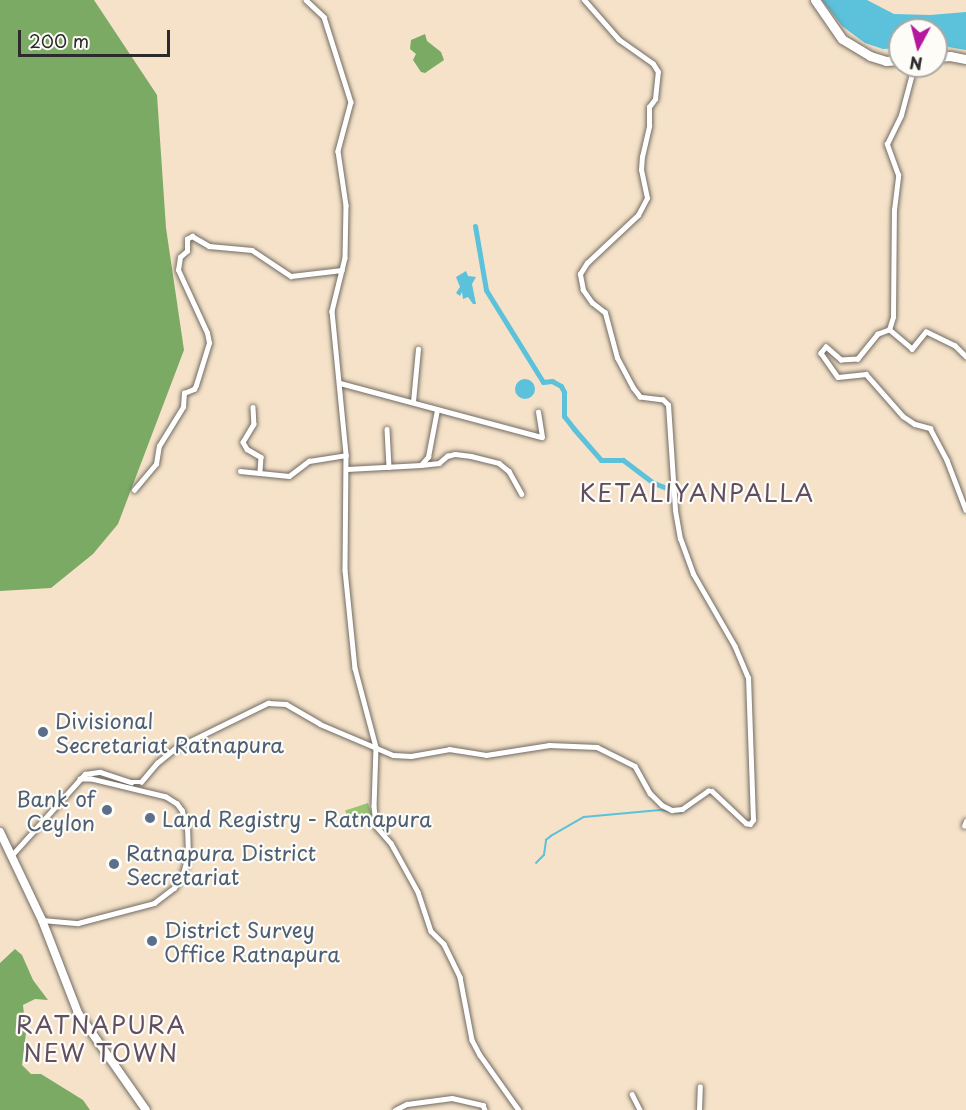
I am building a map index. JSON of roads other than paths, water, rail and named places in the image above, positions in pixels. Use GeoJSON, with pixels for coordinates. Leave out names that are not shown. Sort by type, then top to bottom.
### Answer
{"type":"FeatureCollection","features":[{"type":"Feature","properties":{"kind":"highway"},"geometry":{"type":"LineString","coordinates":[[815,0],[842,39],[870,56],[888,61]]}},
{"type":"Feature","properties":{"kind":"highway"},"geometry":{"type":"LineString","coordinates":[[948,56],[966,59]]}},
{"type":"Feature","properties":{"kind":"main road"},"geometry":{"type":"LineString","coordinates":[[0,832],[42,920],[78,1013],[146,1110]]}},
{"type":"Feature","properties":{"kind":"street"},"geometry":{"type":"LineString","coordinates":[[306,0],[324,17],[351,102],[338,151],[346,205],[345,258],[332,311],[347,469],[345,570],[355,668],[376,747],[374,806],[376,826],[391,843],[418,892],[431,931],[444,944],[460,977],[472,1040],[519,1110]]}},
{"type":"Feature","properties":{"kind":"street"},"geometry":{"type":"LineString","coordinates":[[12,855],[85,774],[93,771],[141,783],[174,749],[268,703],[286,704],[320,724],[393,755],[411,756],[449,749],[486,755],[549,745],[597,747],[635,766],[650,793],[662,805],[672,810],[682,809],[708,791],[712,791],[746,823],[750,824],[753,820],[748,678],[735,647],[693,574],[680,539],[676,519],[668,405],[663,400],[640,397],[617,358],[605,313],[592,303],[583,290],[580,274],[587,263],[638,215],[647,198],[641,170],[642,157],[649,126],[650,107],[655,99],[658,72],[653,64],[619,40],[584,0]]}},
{"type":"Feature","properties":{"kind":"street"},"geometry":{"type":"LineString","coordinates":[[889,330],[893,317],[894,210],[898,175],[887,144],[901,115],[912,78]]}},
{"type":"Feature","properties":{"kind":"street"},"geometry":{"type":"LineString","coordinates":[[134,490],[156,464],[159,446],[183,407],[184,393],[194,389],[196,385],[209,343],[178,270],[180,256],[187,251],[186,239],[192,236],[209,246],[252,250],[291,276],[342,270]]}},
{"type":"Feature","properties":{"kind":"street"},"geometry":{"type":"LineString","coordinates":[[889,330],[912,350],[926,332],[955,346],[966,357]]}},
{"type":"Feature","properties":{"kind":"street"},"geometry":{"type":"LineString","coordinates":[[889,330],[878,334],[858,359],[841,360],[826,347],[821,353],[838,377],[866,374],[903,416],[930,428],[966,510]]}},
{"type":"Feature","properties":{"kind":"street"},"geometry":{"type":"LineString","coordinates":[[413,402],[418,349]]}},
{"type":"Feature","properties":{"kind":"street"},"geometry":{"type":"LineString","coordinates":[[340,383],[542,437],[538,412]]}},
{"type":"Feature","properties":{"kind":"street"},"geometry":{"type":"LineString","coordinates":[[253,406],[254,424],[243,442],[247,449],[259,454],[260,473]]}},
{"type":"Feature","properties":{"kind":"street"},"geometry":{"type":"LineString","coordinates":[[421,465],[428,457],[437,410]]}},
{"type":"Feature","properties":{"kind":"street"},"geometry":{"type":"LineString","coordinates":[[387,429],[389,467]]}},
{"type":"Feature","properties":{"kind":"street"},"geometry":{"type":"LineString","coordinates":[[347,469],[439,463],[447,456],[455,454],[498,463],[509,471],[522,494]]}},
{"type":"Feature","properties":{"kind":"street"},"geometry":{"type":"LineString","coordinates":[[240,471],[289,476],[309,461],[346,455]]}},
{"type":"Feature","properties":{"kind":"street"},"geometry":{"type":"LineString","coordinates":[[42,920],[78,923],[154,903],[174,888],[183,873],[188,855],[187,830],[182,811],[177,804],[166,797],[91,779],[80,779]]}},
{"type":"Feature","properties":{"kind":"street"},"geometry":{"type":"LineString","coordinates":[[699,1110],[700,1087]]}},
{"type":"Feature","properties":{"kind":"street"},"geometry":{"type":"LineString","coordinates":[[632,1094],[640,1110]]}},
{"type":"Feature","properties":{"kind":"street"},"geometry":{"type":"LineString","coordinates":[[395,1110],[407,1104],[452,1098],[483,1105],[485,1110]]}},
{"type":"Feature","properties":{"kind":"water"},"geometry":{"type":"Polygon","coordinates":[[[822,0],[867,0],[894,14],[930,15],[966,12],[966,50],[948,47],[948,18],[888,18],[888,49],[865,43],[842,26],[822,0]]]}},
{"type":"Feature","properties":{"kind":"water"},"geometry":{"type":"Polygon","coordinates":[[[466,271],[468,276],[476,277],[472,284],[476,304],[473,304],[468,297],[463,299],[462,292],[460,296],[456,293],[460,287],[456,277],[466,271]]]}},
{"type":"Feature","properties":{"kind":"water"},"geometry":{"type":"Polygon","coordinates":[[[525,379],[532,382],[535,389],[532,396],[525,399],[518,396],[515,389],[518,382],[525,379]]]}},
{"type":"Feature","properties":{"kind":"waterway"},"geometry":{"type":"LineString","coordinates":[[475,226],[486,290],[543,382],[552,381],[561,386],[564,392],[564,416],[601,460],[623,460],[654,483],[669,489],[673,487]]}},
{"type":"Feature","properties":{"kind":"waterway"},"geometry":{"type":"LineString","coordinates":[[536,863],[544,855],[546,840],[584,817],[660,810],[681,813],[700,799]]}},
{"type":"Feature","properties":{"kind":"place","name":"Divisional Secretariat Ratnapura"},"geometry":{"type":"Point","coordinates":[43,732]}},
{"type":"Feature","properties":{"kind":"place","name":"Bank of Ceylon"},"geometry":{"type":"Point","coordinates":[107,810]}},
{"type":"Feature","properties":{"kind":"place","name":"Land Registry - Ratnapura"},"geometry":{"type":"Point","coordinates":[150,818]}},
{"type":"Feature","properties":{"kind":"place","name":"Ratnapura District Secretariat"},"geometry":{"type":"Point","coordinates":[114,864]}},
{"type":"Feature","properties":{"kind":"place","name":"District Survey Office Ratnapura"},"geometry":{"type":"Point","coordinates":[152,941]}},
{"type":"Feature","properties":{"kind":"district","name":"KETALIYANPALLA"},"geometry":{"type":"Point","coordinates":[697,493]}},
{"type":"Feature","properties":{"kind":"district","name":"RATNAPURA NEW TOWN"},"geometry":{"type":"Point","coordinates":[101,1039]}}]}
